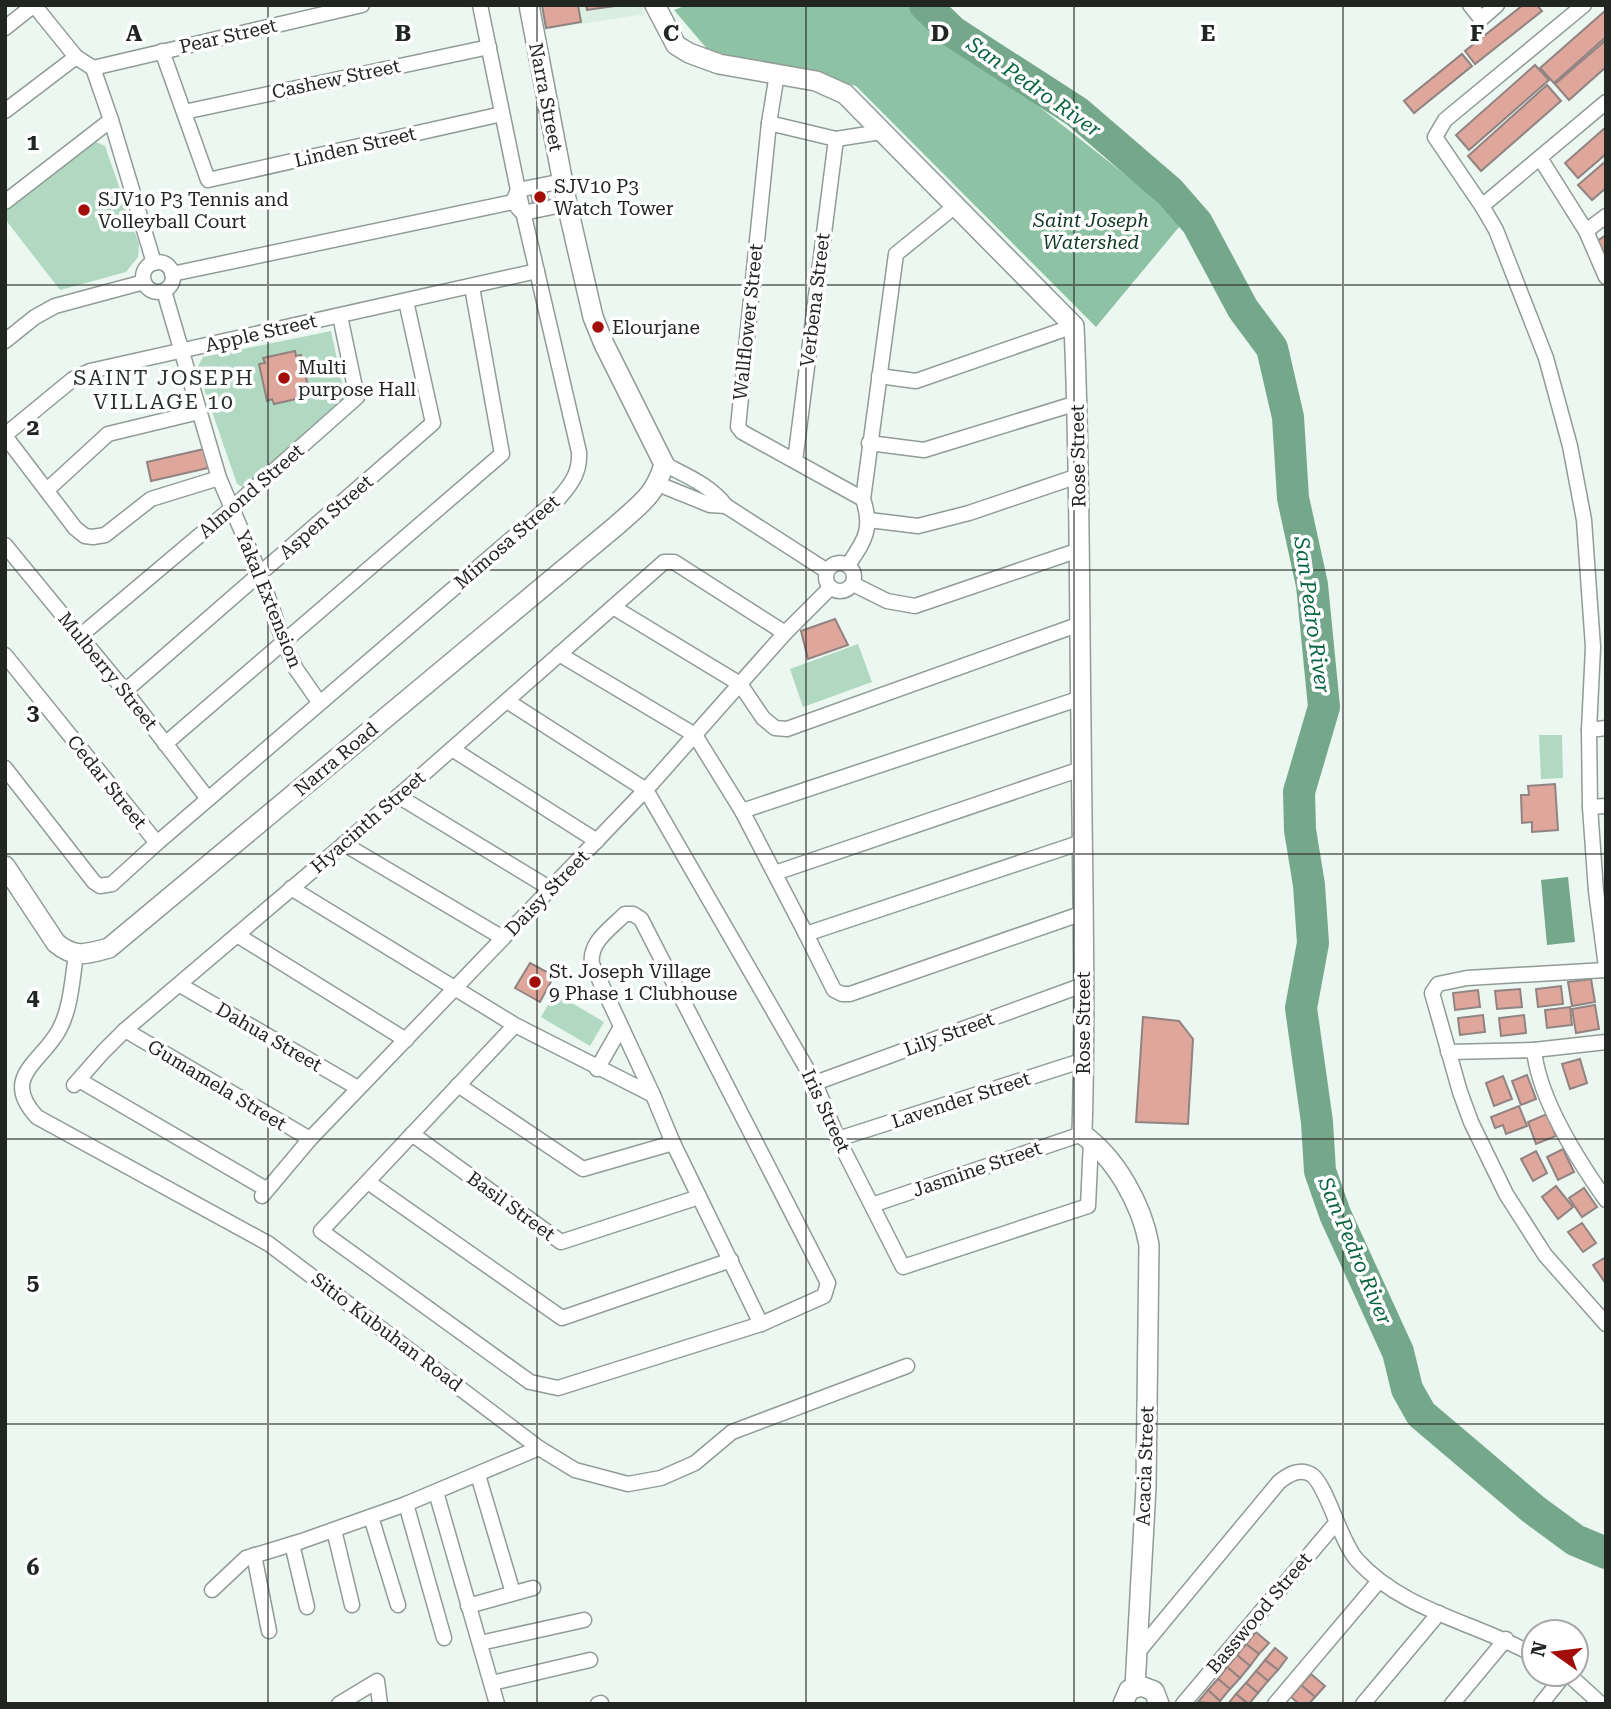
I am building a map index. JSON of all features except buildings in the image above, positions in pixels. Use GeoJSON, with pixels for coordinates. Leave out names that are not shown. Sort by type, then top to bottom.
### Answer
{"type":"FeatureCollection","features":[{"type":"Feature","properties":{"kind":"street"},"geometry":{"type":"LineString","coordinates":[[5,28],[34,5],[76,57],[93,68],[154,263]]}},
{"type":"Feature","properties":{"kind":"street","name":"Pear Street"},"geometry":{"type":"LineString","coordinates":[[93,68],[343,7],[362,5]]}},
{"type":"Feature","properties":{"kind":"street","name":"Mimosa Street"},"geometry":{"type":"LineString","coordinates":[[5,768],[88,876],[100,886],[112,884],[319,702],[560,497],[576,475],[579,452],[537,271],[518,202],[480,5]]}},
{"type":"Feature","properties":{"kind":"street","name":"Narra Street"},"geometry":{"type":"LineString","coordinates":[[529,5],[567,204],[593,317],[664,464]]}},
{"type":"Feature","properties":{"kind":"street"},"geometry":{"type":"LineString","coordinates":[[655,5],[676,45],[689,53],[719,64],[816,81],[845,94],[1074,326],[916,381],[879,376]]}},
{"type":"Feature","properties":{"kind":"street"},"geometry":{"type":"LineString","coordinates":[[1470,5],[1481,19],[1497,5]]}},
{"type":"Feature","properties":{"kind":"street"},"geometry":{"type":"LineString","coordinates":[[1584,5],[1445,120],[1435,137],[1496,230],[1536,332],[1560,403],[1584,520],[1599,646],[1588,730],[1590,807],[1601,891],[1606,969],[1467,978],[1438,984],[1432,993],[1447,1052],[1471,1122],[1516,1210],[1545,1255],[1606,1324]]}},
{"type":"Feature","properties":{"kind":"street","name":"Cashew Street"},"geometry":{"type":"LineString","coordinates":[[184,112],[489,47]]}},
{"type":"Feature","properties":{"kind":"street"},"geometry":{"type":"LineString","coordinates":[[162,51],[184,112]]}},
{"type":"Feature","properties":{"kind":"street"},"geometry":{"type":"LineString","coordinates":[[5,111],[76,57]]}},
{"type":"Feature","properties":{"kind":"street","name":"Wallflower Street"},"geometry":{"type":"LineString","coordinates":[[777,74],[769,123],[738,427],[742,432],[863,499]]}},
{"type":"Feature","properties":{"kind":"street"},"geometry":{"type":"LineString","coordinates":[[1482,206],[1606,102]]}},
{"type":"Feature","properties":{"kind":"street","name":"Linden Street"},"geometry":{"type":"LineString","coordinates":[[184,112],[208,180],[502,114]]}},
{"type":"Feature","properties":{"kind":"street"},"geometry":{"type":"LineString","coordinates":[[5,202],[111,120]]}},
{"type":"Feature","properties":{"kind":"street"},"geometry":{"type":"LineString","coordinates":[[769,123],[835,139],[881,132]]}},
{"type":"Feature","properties":{"kind":"street","name":"Verbena Street"},"geometry":{"type":"LineString","coordinates":[[795,461],[835,139]]}},
{"type":"Feature","properties":{"kind":"street"},"geometry":{"type":"LineString","coordinates":[[1540,158],[1586,231],[1606,277]]}},
{"type":"Feature","properties":{"kind":"street"},"geometry":{"type":"LineString","coordinates":[[173,274],[518,202],[563,181]]}},
{"type":"Feature","properties":{"kind":"street"},"geometry":{"type":"LineString","coordinates":[[518,202],[567,204]]}},
{"type":"Feature","properties":{"kind":"street"},"geometry":{"type":"LineString","coordinates":[[848,565],[861,545],[869,520],[863,499],[896,254],[954,206]]}},
{"type":"Feature","properties":{"kind":"street"},"geometry":{"type":"LineString","coordinates":[[1586,231],[1606,216]]}},
{"type":"Feature","properties":{"kind":"street"},"geometry":{"type":"LineString","coordinates":[[154,263],[166,264],[173,274],[169,287],[164,291],[154,292],[144,282],[145,270],[154,263]]}},
{"type":"Feature","properties":{"kind":"street","name":"Apple Street"},"geometry":{"type":"LineString","coordinates":[[5,435],[81,374],[537,271]]}},
{"type":"Feature","properties":{"kind":"street"},"geometry":{"type":"LineString","coordinates":[[5,341],[35,317],[55,306],[144,282]]}},
{"type":"Feature","properties":{"kind":"street"},"geometry":{"type":"LineString","coordinates":[[165,744],[502,454],[472,287]]}},
{"type":"Feature","properties":{"kind":"street","name":"Yakal Extension"},"geometry":{"type":"LineString","coordinates":[[164,291],[219,478],[260,574],[284,643],[296,669],[319,702]]}},
{"type":"Feature","properties":{"kind":"street","name":"Aspen Street"},"geometry":{"type":"LineString","coordinates":[[125,691],[433,423],[406,302]]}},
{"type":"Feature","properties":{"kind":"street","name":"Almond Street"},"geometry":{"type":"LineString","coordinates":[[80,636],[232,508],[357,397],[340,316]]}},
{"type":"Feature","properties":{"kind":"street","name":"Rose Street"},"geometry":{"type":"LineString","coordinates":[[1074,326],[1087,1137]]}},
{"type":"Feature","properties":{"kind":"street"},"geometry":{"type":"LineString","coordinates":[[869,443],[924,450],[1077,403]]}},
{"type":"Feature","properties":{"kind":"street"},"geometry":{"type":"LineString","coordinates":[[47,490],[108,434],[199,412]]}},
{"type":"Feature","properties":{"kind":"street"},"geometry":{"type":"LineString","coordinates":[[5,435],[75,528],[85,536],[105,535],[151,499],[219,478]]}},
{"type":"Feature","properties":{"kind":"street"},"geometry":{"type":"LineString","coordinates":[[664,464],[700,482],[726,506],[827,570]]}},
{"type":"Feature","properties":{"kind":"street","name":"Narra Road"},"geometry":{"type":"LineString","coordinates":[[76,955],[109,948],[616,526],[650,495],[658,484],[664,464]]}},
{"type":"Feature","properties":{"kind":"street"},"geometry":{"type":"LineString","coordinates":[[869,520],[918,526],[969,513],[1078,475]]}},
{"type":"Feature","properties":{"kind":"street"},"geometry":{"type":"LineString","coordinates":[[658,484],[710,505],[726,506]]}},
{"type":"Feature","properties":{"kind":"street","name":"Mulberry Street"},"geometry":{"type":"LineString","coordinates":[[5,545],[125,691],[208,799]]}},
{"type":"Feature","properties":{"kind":"street"},"geometry":{"type":"LineString","coordinates":[[853,584],[887,601],[915,606],[1079,550]]}},
{"type":"Feature","properties":{"kind":"street","name":"Hyacinth Street"},"geometry":{"type":"LineString","coordinates":[[264,1192],[77,1083],[125,1030],[344,844],[664,562],[674,562],[785,633]]}},
{"type":"Feature","properties":{"kind":"street"},"geometry":{"type":"LineString","coordinates":[[827,570],[839,563],[848,565],[853,572],[853,584]]}},
{"type":"Feature","properties":{"kind":"street"},"geometry":{"type":"LineString","coordinates":[[827,570],[826,580],[830,588],[842,592],[853,584]]}},
{"type":"Feature","properties":{"kind":"street","name":"Daisy Street"},"geometry":{"type":"LineString","coordinates":[[264,1192],[358,1088],[646,790],[785,633],[830,588]]}},
{"type":"Feature","properties":{"kind":"street"},"geometry":{"type":"LineString","coordinates":[[613,607],[740,684],[763,718],[775,728],[787,729],[1080,624]]}},
{"type":"Feature","properties":{"kind":"street"},"geometry":{"type":"LineString","coordinates":[[559,654],[695,735],[742,811],[834,990],[842,994],[850,994],[1083,913]]}},
{"type":"Feature","properties":{"kind":"street","name":"Cedar Street"},"geometry":{"type":"LineString","coordinates":[[5,655],[156,843]]}},
{"type":"Feature","properties":{"kind":"street"},"geometry":{"type":"LineString","coordinates":[[742,811],[1081,698]]}},
{"type":"Feature","properties":{"kind":"street"},"geometry":{"type":"LineString","coordinates":[[507,701],[646,790]]}},
{"type":"Feature","properties":{"kind":"street"},"geometry":{"type":"LineString","coordinates":[[1588,730],[1606,728]]}},
{"type":"Feature","properties":{"kind":"street"},"geometry":{"type":"LineString","coordinates":[[452,749],[597,841]]}},
{"type":"Feature","properties":{"kind":"street"},"geometry":{"type":"LineString","coordinates":[[775,873],[1082,769]]}},
{"type":"Feature","properties":{"kind":"street","name":"Iris Street"},"geometry":{"type":"LineString","coordinates":[[646,790],[815,1083],[838,1139],[902,1266],[1088,1206],[1087,1137]]}},
{"type":"Feature","properties":{"kind":"street"},"geometry":{"type":"LineString","coordinates":[[398,796],[551,889]]}},
{"type":"Feature","properties":{"kind":"street"},"geometry":{"type":"LineString","coordinates":[[1590,807],[1606,806]]}},
{"type":"Feature","properties":{"kind":"street"},"geometry":{"type":"LineString","coordinates":[[806,934],[1082,842]]}},
{"type":"Feature","properties":{"kind":"street"},"geometry":{"type":"LineString","coordinates":[[344,844],[503,938]]}},
{"type":"Feature","properties":{"kind":"street"},"geometry":{"type":"LineString","coordinates":[[5,866],[56,943],[76,955]]}},
{"type":"Feature","properties":{"kind":"street"},"geometry":{"type":"LineString","coordinates":[[291,888],[515,1025],[597,1069],[653,1095]]}},
{"type":"Feature","properties":{"kind":"street"},"geometry":{"type":"LineString","coordinates":[[515,1025],[321,1231],[530,1382],[558,1388],[761,1324],[824,1296],[828,1283],[641,919],[634,914],[625,914],[595,944],[591,953],[592,964],[673,1143],[761,1324]]}},
{"type":"Feature","properties":{"kind":"street"},"geometry":{"type":"LineString","coordinates":[[237,935],[406,1040]]}},
{"type":"Feature","properties":{"kind":"street","name":"Sitio Kubuhan Road"},"geometry":{"type":"LineString","coordinates":[[76,955],[68,1008],[59,1030],[36,1058],[21,1085],[24,1103],[37,1117],[270,1244],[539,1448],[575,1470],[628,1485],[661,1478],[695,1463],[732,1432],[907,1366]]}},
{"type":"Feature","properties":{"kind":"street","name":"Dahua Street"},"geometry":{"type":"LineString","coordinates":[[180,985],[358,1088]]}},
{"type":"Feature","properties":{"kind":"street","name":"Lily Street"},"geometry":{"type":"LineString","coordinates":[[815,1083],[1083,985]]}},
{"type":"Feature","properties":{"kind":"street"},"geometry":{"type":"LineString","coordinates":[[597,1069],[621,1027]]}},
{"type":"Feature","properties":{"kind":"street","name":"Gumamela Street"},"geometry":{"type":"LineString","coordinates":[[125,1030],[310,1139]]}},
{"type":"Feature","properties":{"kind":"street"},"geometry":{"type":"LineString","coordinates":[[1447,1052],[1534,1050],[1606,1042]]}},
{"type":"Feature","properties":{"kind":"street"},"geometry":{"type":"LineString","coordinates":[[1534,1050],[1536,1071],[1571,1147],[1606,1200]]}},
{"type":"Feature","properties":{"kind":"street","name":"Lavender Street"},"geometry":{"type":"LineString","coordinates":[[838,1139],[1084,1060]]}},
{"type":"Feature","properties":{"kind":"street"},"geometry":{"type":"LineString","coordinates":[[458,1085],[583,1169],[673,1143]]}},
{"type":"Feature","properties":{"kind":"street","name":"Basil Street"},"geometry":{"type":"LineString","coordinates":[[412,1135],[561,1242],[699,1197]]}},
{"type":"Feature","properties":{"kind":"street","name":"Jasmine Street"},"geometry":{"type":"LineString","coordinates":[[873,1205],[1087,1137]]}},
{"type":"Feature","properties":{"kind":"street","name":"Acacia Street"},"geometry":{"type":"LineString","coordinates":[[1087,1137],[1128,1187],[1146,1227],[1149,1245],[1146,1487],[1135,1687]]}},
{"type":"Feature","properties":{"kind":"street"},"geometry":{"type":"LineString","coordinates":[[368,1182],[562,1318],[730,1260]]}},
{"type":"Feature","properties":{"kind":"street"},"geometry":{"type":"LineString","coordinates":[[212,1590],[246,1558],[406,1504],[539,1448]]}},
{"type":"Feature","properties":{"kind":"street"},"geometry":{"type":"LineString","coordinates":[[1138,1651],[1279,1482],[1289,1474],[1302,1471],[1313,1475],[1355,1558],[1379,1581],[1410,1602],[1506,1639],[1520,1647]]}},
{"type":"Feature","properties":{"kind":"street"},"geometry":{"type":"LineString","coordinates":[[478,1475],[513,1594]]}},
{"type":"Feature","properties":{"kind":"street"},"geometry":{"type":"LineString","coordinates":[[436,1492],[497,1704]]}},
{"type":"Feature","properties":{"kind":"street"},"geometry":{"type":"LineString","coordinates":[[406,1504],[444,1638]]}},
{"type":"Feature","properties":{"kind":"street"},"geometry":{"type":"LineString","coordinates":[[371,1517],[398,1605]]}},
{"type":"Feature","properties":{"kind":"street","name":"Basswood Street"},"geometry":{"type":"LineString","coordinates":[[1183,1704],[1336,1523]]}},
{"type":"Feature","properties":{"kind":"street"},"geometry":{"type":"LineString","coordinates":[[334,1530],[352,1605]]}},
{"type":"Feature","properties":{"kind":"street"},"geometry":{"type":"LineString","coordinates":[[292,1544],[307,1607]]}},
{"type":"Feature","properties":{"kind":"street"},"geometry":{"type":"LineString","coordinates":[[254,1555],[270,1631]]}},
{"type":"Feature","properties":{"kind":"street"},"geometry":{"type":"LineString","coordinates":[[1275,1704],[1379,1581]]}},
{"type":"Feature","properties":{"kind":"street"},"geometry":{"type":"LineString","coordinates":[[468,1606],[533,1588]]}},
{"type":"Feature","properties":{"kind":"street"},"geometry":{"type":"LineString","coordinates":[[1363,1704],[1439,1613]]}},
{"type":"Feature","properties":{"kind":"street"},"geometry":{"type":"LineString","coordinates":[[480,1643],[584,1620]]}},
{"type":"Feature","properties":{"kind":"street"},"geometry":{"type":"LineString","coordinates":[[1452,1704],[1506,1639]]}},
{"type":"Feature","properties":{"kind":"street"},"geometry":{"type":"LineString","coordinates":[[492,1683],[590,1660]]}},
{"type":"Feature","properties":{"kind":"street"},"geometry":{"type":"LineString","coordinates":[[340,1704],[377,1681],[380,1704]]}},
{"type":"Feature","properties":{"kind":"street"},"geometry":{"type":"LineString","coordinates":[[1123,1704],[1125,1695],[1135,1687],[1148,1687],[1154,1691],[1159,1704]]}},
{"type":"Feature","properties":{"kind":"street"},"geometry":{"type":"LineString","coordinates":[[1541,1704],[1555,1688]]}},
{"type":"Feature","properties":{"kind":"street"},"geometry":{"type":"LineString","coordinates":[[1583,1688],[1601,1704]]}},
{"type":"Feature","properties":{"kind":"shaded area"},"geometry":{"type":"Polygon","coordinates":[[[539,5],[641,5],[645,14],[542,30],[539,5]]]}},
{"type":"Feature","properties":{"kind":"shaded area"},"geometry":{"type":"Polygon","coordinates":[[[94,141],[105,146],[139,244],[138,257],[126,272],[60,290],[5,219],[5,211],[94,141]]]}},
{"type":"Feature","properties":{"kind":"shaded area"},"geometry":{"type":"Polygon","coordinates":[[[331,331],[346,402],[246,489],[237,484],[197,368],[203,357],[331,331]]]}},
{"type":"Feature","properties":{"kind":"shaded area"},"geometry":{"type":"Polygon","coordinates":[[[858,644],[872,682],[803,707],[790,669],[858,644]]]}},
{"type":"Feature","properties":{"kind":"shaded area"},"geometry":{"type":"Polygon","coordinates":[[[1539,735],[1562,735],[1563,778],[1541,779],[1539,735]]]}},
{"type":"Feature","properties":{"kind":"shaded area"},"geometry":{"type":"Polygon","coordinates":[[[1568,877],[1575,942],[1547,945],[1541,880],[1568,877]]]}},
{"type":"Feature","properties":{"kind":"shaded area"},"geometry":{"type":"Polygon","coordinates":[[[555,993],[604,1022],[590,1046],[541,1017],[555,993]]]}},
{"type":"Feature","properties":{"kind":"green space","name":"Saint Joseph Watershed"},"geometry":{"type":"Polygon","coordinates":[[[687,5],[914,5],[915,9],[1184,221],[1096,327],[856,86],[708,50],[674,10],[687,5]]]}},
{"type":"Feature","properties":{"kind":"waterway","name":"San Pedro River"},"geometry":{"type":"LineString","coordinates":[[925,5],[953,32],[1077,112],[1170,192],[1197,223],[1243,309],[1272,348],[1288,417],[1293,498],[1312,585],[1324,707],[1299,792],[1300,830],[1309,885],[1313,943],[1301,1008],[1317,1122],[1320,1171],[1335,1214],[1398,1352],[1407,1389],[1421,1414],[1533,1509],[1575,1540],[1606,1553]]}},
{"type":"Feature","properties":{"kind":"place","name":"SJV10 P3 Watch Tower"},"geometry":{"type":"Point","coordinates":[540,197]}},
{"type":"Feature","properties":{"kind":"place","name":"SJV10 P3 Tennis and Volleyball Court"},"geometry":{"type":"Point","coordinates":[84,210]}},
{"type":"Feature","properties":{"kind":"place","name":"Elourjane"},"geometry":{"type":"Point","coordinates":[598,327]}},
{"type":"Feature","properties":{"kind":"place","name":"Multi purpose Hall"},"geometry":{"type":"Point","coordinates":[284,378]}},
{"type":"Feature","properties":{"kind":"place","name":"St. Joseph Village 9 Phase 1 Clubhouse"},"geometry":{"type":"Point","coordinates":[535,982]}},
{"type":"Feature","properties":{"kind":"district","name":"SAINT JOSEPH VILLAGE 10"},"geometry":{"type":"Point","coordinates":[164,390]}}]}
